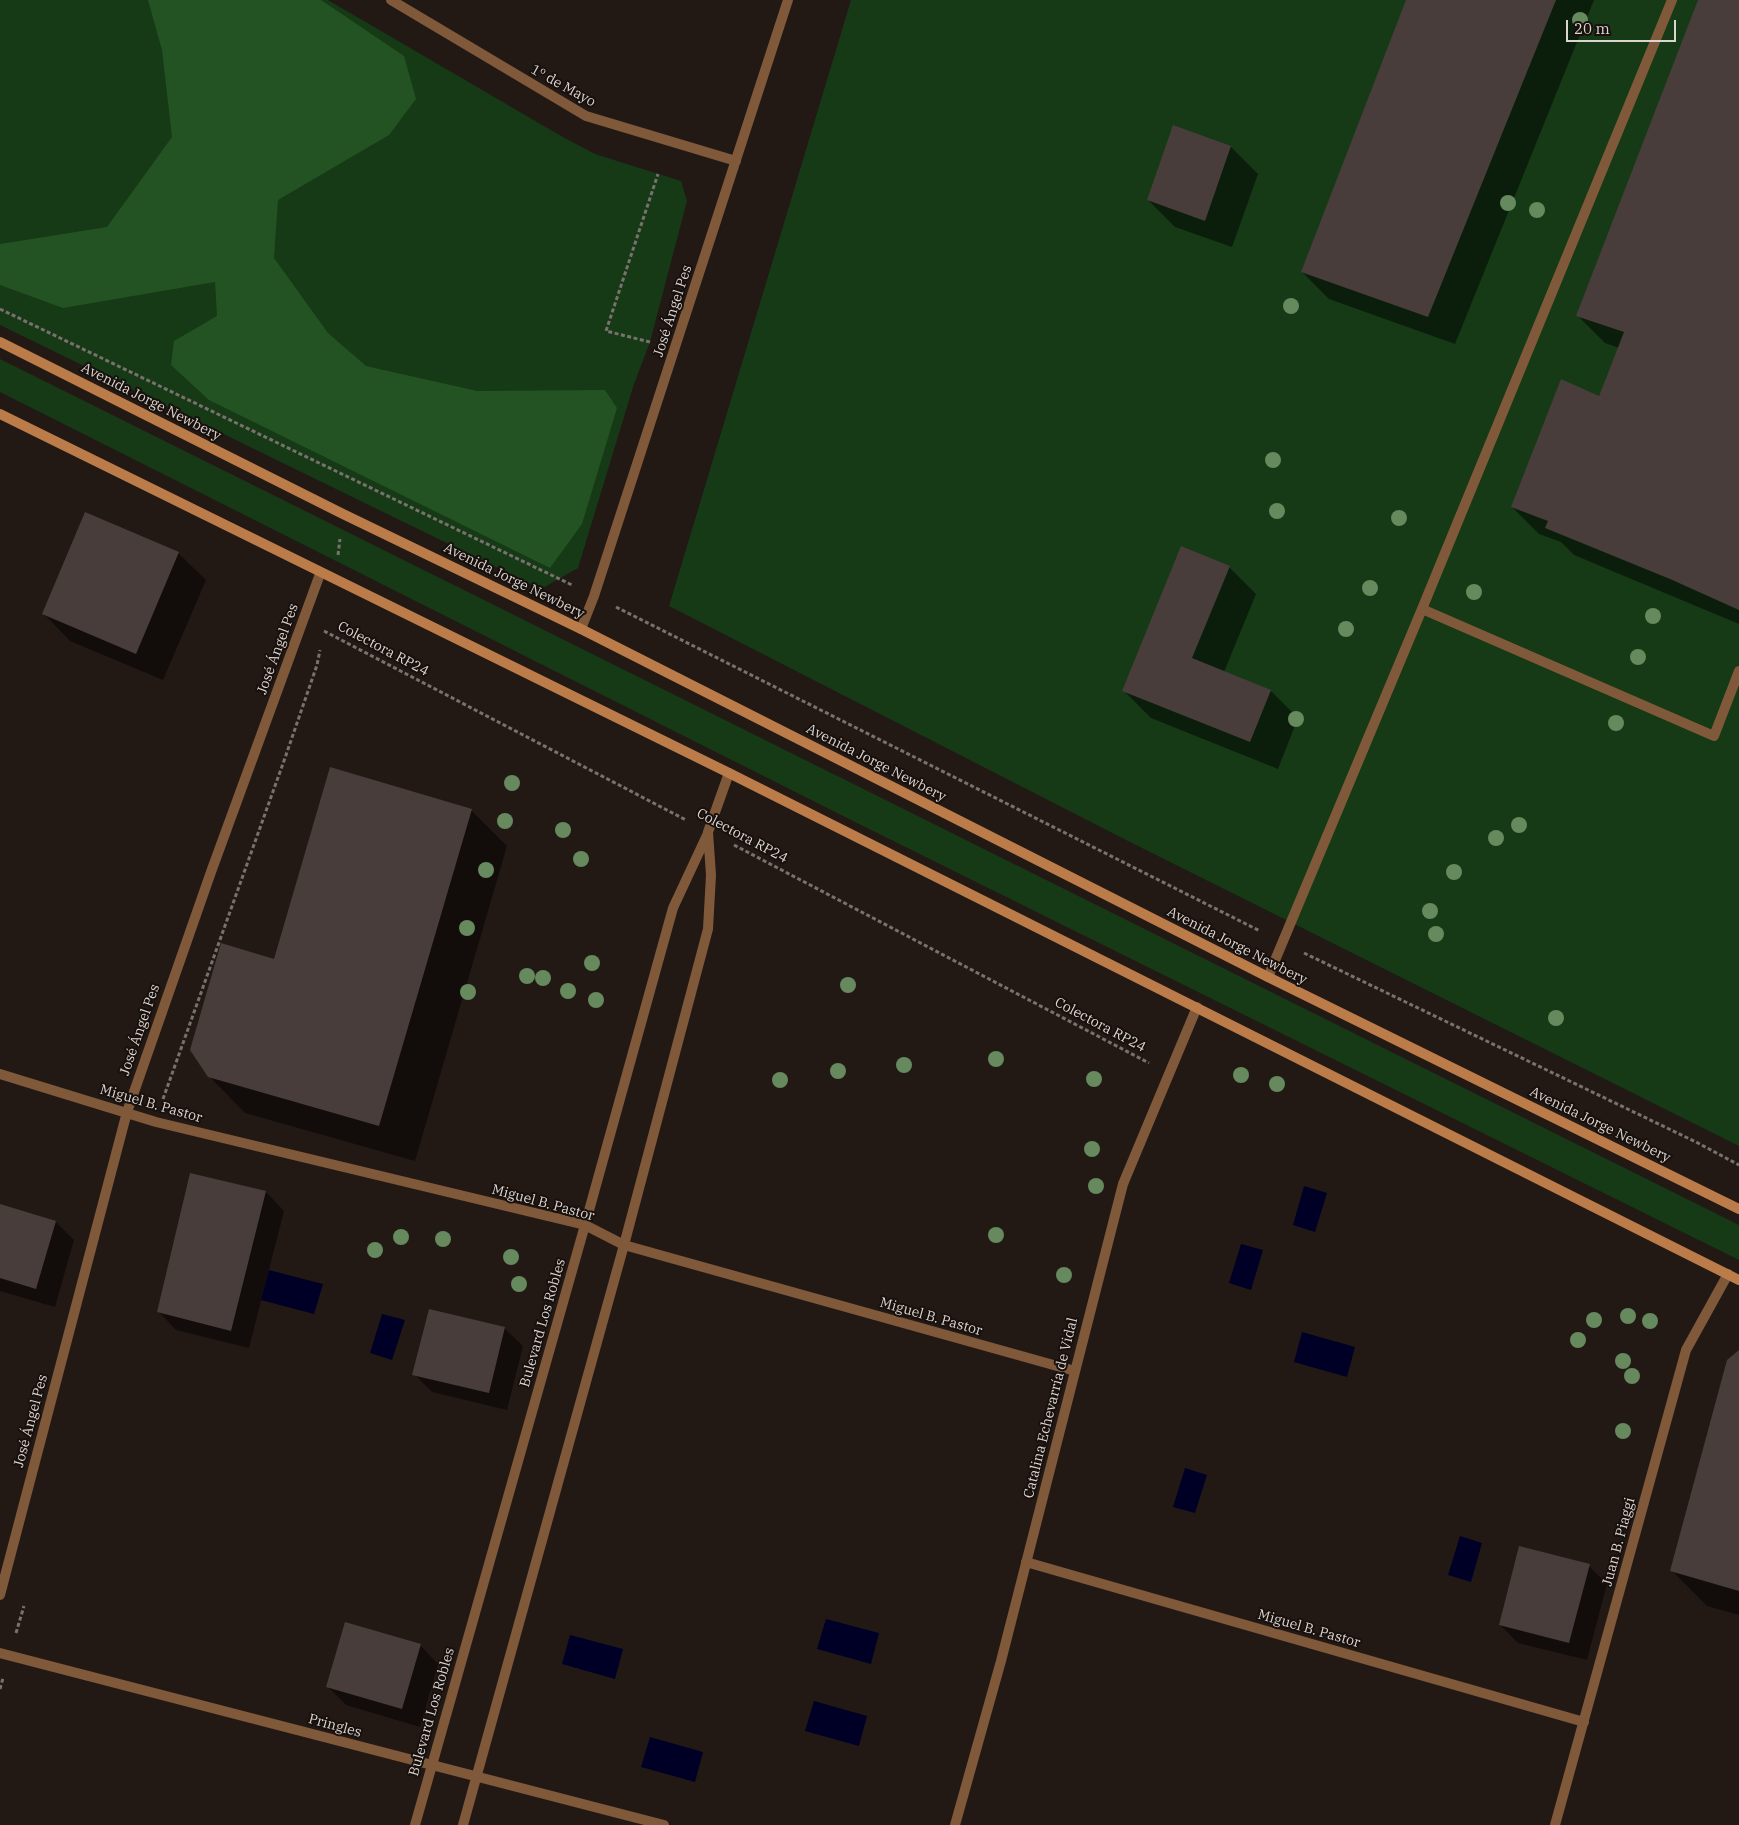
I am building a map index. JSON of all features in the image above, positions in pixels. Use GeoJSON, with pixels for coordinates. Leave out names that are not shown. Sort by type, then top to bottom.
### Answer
{"type":"FeatureCollection","features":[{"type":"Feature","properties":{"kind":"main road","name":"Avenida Jorge Newbery"},"geometry":{"type":"LineString","coordinates":[[0,342],[343,514],[581,629],[1268,977],[1739,1209]]}},
{"type":"Feature","properties":{"kind":"main road"},"geometry":{"type":"LineString","coordinates":[[0,414],[320,574],[729,773],[1197,1006],[1739,1280]]}},
{"type":"Feature","properties":{"kind":"street","name":"1º de Mayo"},"geometry":{"type":"LineString","coordinates":[[392,0],[586,116],[736,161]]}},
{"type":"Feature","properties":{"kind":"street","name":"José Ángel Pes"},"geometry":{"type":"LineString","coordinates":[[581,629],[594,596],[788,0]]}},
{"type":"Feature","properties":{"kind":"street"},"geometry":{"type":"LineString","coordinates":[[1268,977],[1422,609],[1672,0]]}},
{"type":"Feature","properties":{"kind":"street","name":"José Ángel Pes"},"geometry":{"type":"LineString","coordinates":[[0,1595],[127,1112],[211,872],[320,574]]}},
{"type":"Feature","properties":{"kind":"street"},"geometry":{"type":"LineString","coordinates":[[1422,609],[1714,736],[1739,671]]}},
{"type":"Feature","properties":{"kind":"street","name":"Bulevard Los Robles"},"geometry":{"type":"LineString","coordinates":[[414,1825],[673,908],[708,832],[729,773]]}},
{"type":"Feature","properties":{"kind":"street","name":"Bulevard Los Robles"},"geometry":{"type":"LineString","coordinates":[[463,1825],[474,1776],[624,1245],[708,929],[711,875],[708,832]]}},
{"type":"Feature","properties":{"kind":"street","name":"Catalina Echevarría de Vidal"},"geometry":{"type":"LineString","coordinates":[[955,1825],[1026,1562],[1123,1184],[1197,1006]]}},
{"type":"Feature","properties":{"kind":"street","name":"Miguel B. Pastor"},"geometry":{"type":"LineString","coordinates":[[0,1074],[156,1122],[585,1225],[624,1245],[1076,1371]]}},
{"type":"Feature","properties":{"kind":"street","name":"Juan B. Piaggi"},"geometry":{"type":"LineString","coordinates":[[1555,1825],[1686,1350],[1728,1274]]}},
{"type":"Feature","properties":{"kind":"street","name":"Miguel B. Pastor"},"geometry":{"type":"LineString","coordinates":[[1026,1562],[1584,1722]]}},
{"type":"Feature","properties":{"kind":"street","name":"Pringles"},"geometry":{"type":"LineString","coordinates":[[5,1655],[664,1825]]}},
{"type":"Feature","properties":{"kind":"path"},"geometry":{"type":"LineString","coordinates":[[650,342],[606,331],[658,174]]}},
{"type":"Feature","properties":{"kind":"path"},"geometry":{"type":"LineString","coordinates":[[0,309],[594,596],[1282,942],[1696,1142],[1739,1165]]}},
{"type":"Feature","properties":{"kind":"path","name":"Colectora RP24"},"geometry":{"type":"LineString","coordinates":[[303,620],[1169,1073]]}},
{"type":"Feature","properties":{"kind":"path"},"geometry":{"type":"LineString","coordinates":[[156,1122],[317,665]]}},
{"type":"Feature","properties":{"kind":"path"},"geometry":{"type":"LineString","coordinates":[[0,1689],[5,1655],[26,1599]]}},
{"type":"Feature","properties":{"kind":"green space"},"geometry":{"type":"Polygon","coordinates":[[[0,0],[328,0],[595,154],[681,181],[687,201],[650,342],[634,384],[578,568],[541,589],[0,325],[0,0]]]}},
{"type":"Feature","properties":{"kind":"green space"},"geometry":{"type":"Polygon","coordinates":[[[148,0],[321,0],[404,56],[416,99],[389,135],[278,200],[274,258],[328,333],[366,366],[477,391],[605,390],[617,408],[582,524],[550,568],[209,400],[171,365],[174,341],[217,316],[215,282],[63,308],[0,285],[0,244],[107,227],[172,137],[162,50],[148,0]]]}},
{"type":"Feature","properties":{"kind":"green space"},"geometry":{"type":"Polygon","coordinates":[[[851,0],[1739,0],[1739,1146],[1130,842],[669,606],[851,0]]]}},
{"type":"Feature","properties":{"kind":"green space"},"geometry":{"type":"Polygon","coordinates":[[[0,359],[1739,1225],[1739,1260],[861,825],[0,392],[0,359]]]}},
{"type":"Feature","properties":{"kind":"water"},"geometry":{"type":"Polygon","coordinates":[[[1304,1186],[1327,1193],[1315,1232],[1293,1225],[1304,1186]]]}},
{"type":"Feature","properties":{"kind":"water"},"geometry":{"type":"Polygon","coordinates":[[[1241,1244],[1263,1250],[1251,1290],[1229,1283],[1241,1244]]]}},
{"type":"Feature","properties":{"kind":"water"},"geometry":{"type":"Polygon","coordinates":[[[269,1270],[323,1284],[314,1314],[261,1300],[269,1270]]]}},
{"type":"Feature","properties":{"kind":"water"},"geometry":{"type":"Polygon","coordinates":[[[382,1314],[405,1320],[392,1360],[370,1353],[382,1314]]]}},
{"type":"Feature","properties":{"kind":"water"},"geometry":{"type":"Polygon","coordinates":[[[1302,1332],[1355,1347],[1347,1377],[1294,1362],[1302,1332]]]}},
{"type":"Feature","properties":{"kind":"water"},"geometry":{"type":"Polygon","coordinates":[[[1185,1468],[1207,1475],[1195,1513],[1173,1507],[1185,1468]]]}},
{"type":"Feature","properties":{"kind":"water"},"geometry":{"type":"Polygon","coordinates":[[[1460,1536],[1482,1543],[1471,1582],[1448,1575],[1460,1536]]]}},
{"type":"Feature","properties":{"kind":"water"},"geometry":{"type":"Polygon","coordinates":[[[826,1619],[879,1633],[871,1664],[817,1649],[826,1619]]]}},
{"type":"Feature","properties":{"kind":"water"},"geometry":{"type":"Polygon","coordinates":[[[570,1635],[623,1649],[615,1679],[562,1664],[570,1635]]]}},
{"type":"Feature","properties":{"kind":"water"},"geometry":{"type":"Polygon","coordinates":[[[814,1701],[867,1716],[859,1746],[805,1731],[814,1701]]]}},
{"type":"Feature","properties":{"kind":"water"},"geometry":{"type":"Polygon","coordinates":[[[650,1737],[703,1752],[695,1782],[641,1767],[650,1737]]]}},
{"type":"Feature","properties":{"kind":"building"},"geometry":{"type":"Polygon","coordinates":[[[1406,0],[1556,0],[1428,317],[1301,272],[1406,0]]]}},
{"type":"Feature","properties":{"kind":"building"},"geometry":{"type":"Polygon","coordinates":[[[1698,0],[1739,0],[1739,610],[1670,579],[1545,528],[1548,521],[1511,507],[1561,379],[1599,396],[1624,332],[1576,316],[1698,0]]]}},
{"type":"Feature","properties":{"kind":"building"},"geometry":{"type":"Polygon","coordinates":[[[1173,125],[1231,146],[1205,221],[1147,200],[1173,125]]]}},
{"type":"Feature","properties":{"kind":"building"},"geometry":{"type":"Polygon","coordinates":[[[85,512],[179,552],[136,654],[42,614],[85,512]]]}},
{"type":"Feature","properties":{"kind":"building"},"geometry":{"type":"Polygon","coordinates":[[[1181,546],[1230,566],[1192,658],[1271,690],[1250,742],[1122,691],[1181,546]]]}},
{"type":"Feature","properties":{"kind":"building"},"geometry":{"type":"Polygon","coordinates":[[[330,767],[472,809],[379,1126],[208,1077],[190,1050],[221,943],[274,959],[330,767]]]}},
{"type":"Feature","properties":{"kind":"building"},"geometry":{"type":"Polygon","coordinates":[[[190,1173],[266,1191],[231,1331],[157,1312],[190,1173]]]}},
{"type":"Feature","properties":{"kind":"building"},"geometry":{"type":"Polygon","coordinates":[[[0,1204],[56,1221],[36,1289],[0,1278],[0,1204]]]}},
{"type":"Feature","properties":{"kind":"building"},"geometry":{"type":"Polygon","coordinates":[[[429,1309],[505,1327],[489,1393],[412,1375],[429,1309]]]}},
{"type":"Feature","properties":{"kind":"building"},"geometry":{"type":"Polygon","coordinates":[[[1739,1350],[1739,1591],[1670,1571],[1727,1360],[1739,1350]]]}},
{"type":"Feature","properties":{"kind":"building"},"geometry":{"type":"Polygon","coordinates":[[[1519,1546],[1590,1564],[1569,1643],[1499,1625],[1519,1546]]]}},
{"type":"Feature","properties":{"kind":"building"},"geometry":{"type":"Polygon","coordinates":[[[345,1622],[421,1644],[402,1709],[326,1687],[345,1622]]]}}]}
